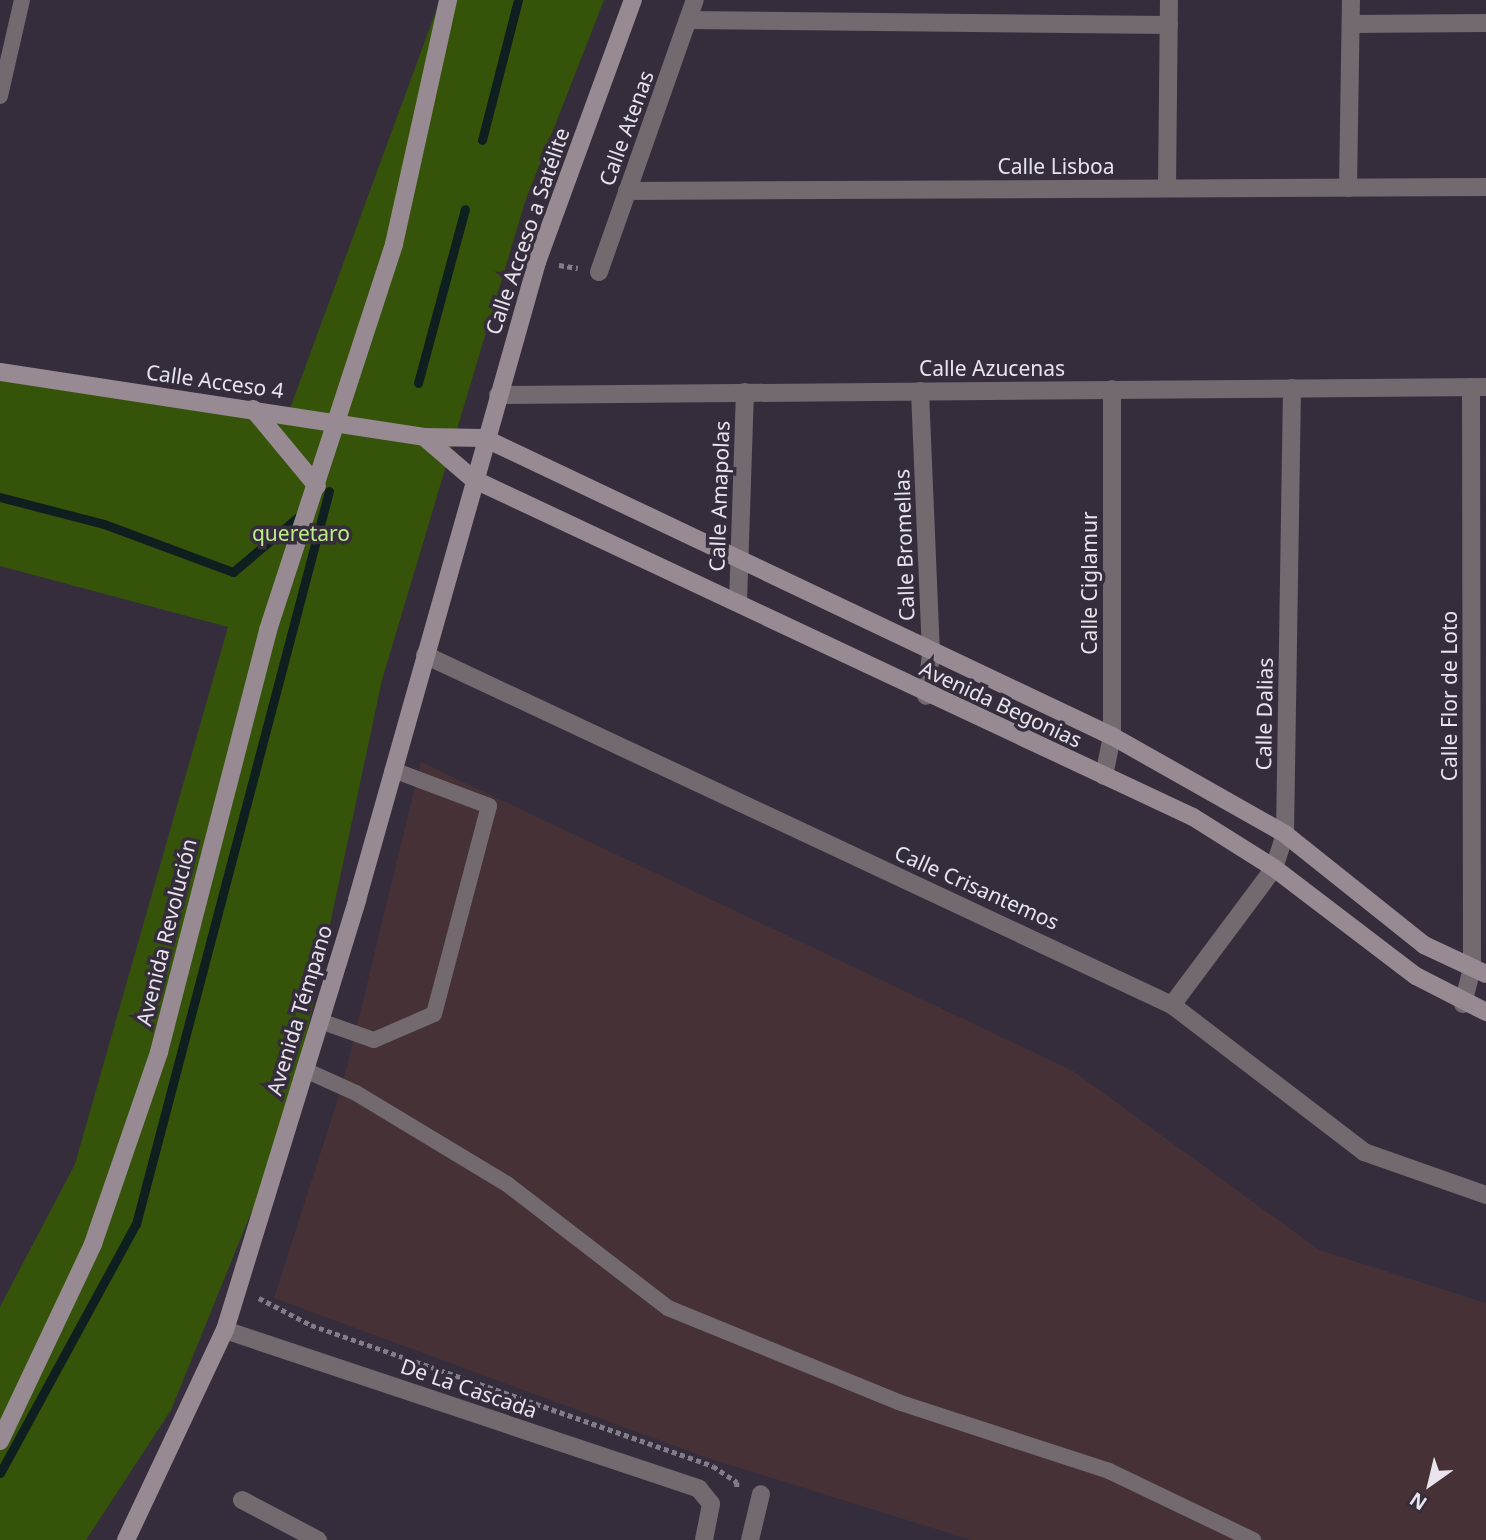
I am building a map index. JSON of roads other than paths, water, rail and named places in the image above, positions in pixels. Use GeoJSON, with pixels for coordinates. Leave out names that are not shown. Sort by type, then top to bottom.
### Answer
{"type":"FeatureCollection","features":[{"type":"Feature","properties":{"kind":"main road"},"geometry":{"type":"LineString","coordinates":[[339,422],[394,244],[448,0]]}},
{"type":"Feature","properties":{"kind":"main road","name":"Calle Acceso a Satélite"},"geometry":{"type":"LineString","coordinates":[[473,479],[537,262],[633,0]]}},
{"type":"Feature","properties":{"kind":"main road","name":"Calle Acceso 4"},"geometry":{"type":"LineString","coordinates":[[0,372],[424,437],[484,438]]}},
{"type":"Feature","properties":{"kind":"main road"},"geometry":{"type":"LineString","coordinates":[[253,410],[317,486]]}},
{"type":"Feature","properties":{"kind":"main road","name":"Avenida Revolución"},"geometry":{"type":"LineString","coordinates":[[0,1441],[93,1244],[159,1052],[268,630],[339,422]]}},
{"type":"Feature","properties":{"kind":"main road"},"geometry":{"type":"LineString","coordinates":[[424,437],[473,479]]}},
{"type":"Feature","properties":{"kind":"main road","name":"Avenida Begonias"},"geometry":{"type":"LineString","coordinates":[[484,438],[931,654],[1112,736],[1285,834],[1424,944],[1479,971]]}},
{"type":"Feature","properties":{"kind":"main road","name":"Avenida Begonias"},"geometry":{"type":"LineString","coordinates":[[473,479],[738,602],[926,696],[1193,817],[1275,868],[1463,1004],[1486,1012]]}},
{"type":"Feature","properties":{"kind":"main road","name":"Avenida Témpano"},"geometry":{"type":"LineString","coordinates":[[126,1540],[225,1330],[320,1021],[473,479]]}},
{"type":"Feature","properties":{"kind":"street","name":"Calle Atenas"},"geometry":{"type":"LineString","coordinates":[[599,272],[695,0]]}},
{"type":"Feature","properties":{"kind":"street"},"geometry":{"type":"LineString","coordinates":[[1167,188],[1169,0]]}},
{"type":"Feature","properties":{"kind":"street"},"geometry":{"type":"LineString","coordinates":[[1349,188],[1351,0]]}},
{"type":"Feature","properties":{"kind":"street"},"geometry":{"type":"LineString","coordinates":[[688,20],[1169,25]]}},
{"type":"Feature","properties":{"kind":"street"},"geometry":{"type":"LineString","coordinates":[[1351,24],[1486,23]]}},
{"type":"Feature","properties":{"kind":"street","name":"Calle Lisboa"},"geometry":{"type":"LineString","coordinates":[[627,191],[1486,187]]}},
{"type":"Feature","properties":{"kind":"street","name":"Calle Azucenas"},"geometry":{"type":"LineString","coordinates":[[498,395],[1478,387]]}},
{"type":"Feature","properties":{"kind":"street","name":"Calle Flor de Loto"},"geometry":{"type":"LineString","coordinates":[[1463,1004],[1479,971],[1478,387]]}},
{"type":"Feature","properties":{"kind":"street","name":"Calle Dalias"},"geometry":{"type":"LineString","coordinates":[[1172,1005],[1275,868],[1285,834],[1292,388]]}},
{"type":"Feature","properties":{"kind":"street","name":"Calle Ciglamur"},"geometry":{"type":"LineString","coordinates":[[1104,776],[1112,736],[1112,390]]}},
{"type":"Feature","properties":{"kind":"street","name":"Calle Bromellas"},"geometry":{"type":"LineString","coordinates":[[920,391],[931,654],[926,696]]}},
{"type":"Feature","properties":{"kind":"street","name":"Calle Amapolas"},"geometry":{"type":"LineString","coordinates":[[738,602],[745,392]]}},
{"type":"Feature","properties":{"kind":"street","name":"Calle Crisantemos"},"geometry":{"type":"LineString","coordinates":[[425,655],[1172,1005],[1364,1152],[1486,1195]]}},
{"type":"Feature","properties":{"kind":"street","name":"De La Cascada"},"geometry":{"type":"LineString","coordinates":[[225,1330],[699,1489],[711,1504],[704,1540]]}},
{"type":"Feature","properties":{"kind":"street"},"geometry":{"type":"LineString","coordinates":[[750,1540],[761,1494]]}},
{"type":"Feature","properties":{"kind":"street"},"geometry":{"type":"LineString","coordinates":[[242,1500],[317,1540]]}},
{"type":"Feature","properties":{"kind":"lane"},"geometry":{"type":"LineString","coordinates":[[0,96],[22,0]]}},
{"type":"Feature","properties":{"kind":"lane"},"geometry":{"type":"LineString","coordinates":[[320,1021],[374,1040],[434,1014],[489,806],[393,770]]}},
{"type":"Feature","properties":{"kind":"lane"},"geometry":{"type":"LineString","coordinates":[[305,1070],[356,1093],[507,1184],[668,1308],[898,1402],[1109,1471],[1253,1540]]}},
{"type":"Feature","properties":{"kind":"waterway"},"geometry":{"type":"LineString","coordinates":[[482,140],[518,0]]}},
{"type":"Feature","properties":{"kind":"waterway"},"geometry":{"type":"LineString","coordinates":[[418,383],[465,209]]}},
{"type":"Feature","properties":{"kind":"waterway"},"geometry":{"type":"LineString","coordinates":[[0,1473],[136,1224],[329,491]]}},
{"type":"Feature","properties":{"kind":"waterway"},"geometry":{"type":"LineString","coordinates":[[0,497],[104,524],[233,572],[304,512]]}},
{"type":"Feature","properties":{"kind":"park label","name":"queretaro"},"geometry":{"type":"Point","coordinates":[301,533]}}]}
